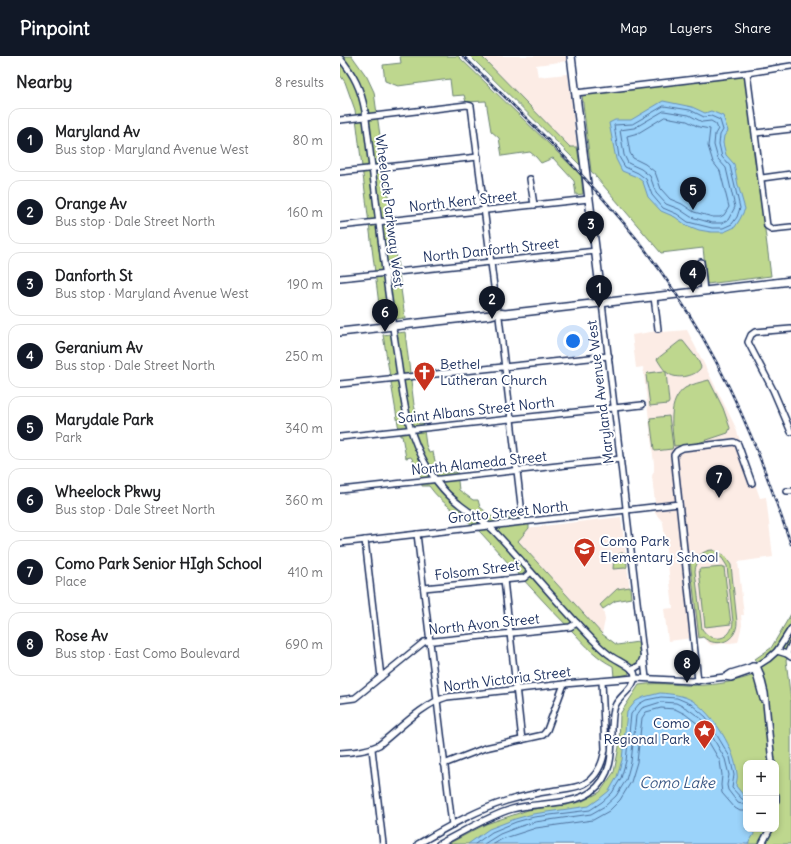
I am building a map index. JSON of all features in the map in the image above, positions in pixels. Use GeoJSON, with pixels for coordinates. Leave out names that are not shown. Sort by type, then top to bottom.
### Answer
{"type":"FeatureCollection","features":[{"type":"Feature","properties":{"kind":"main road","name":"Maryland Avenue West"},"geometry":{"type":"LineString","coordinates":[[571,56],[602,303]]}},
{"type":"Feature","properties":{"kind":"main road"},"geometry":{"type":"LineString","coordinates":[[340,332],[791,281]]}},
{"type":"Feature","properties":{"kind":"street","name":"Wheelock Parkway West"},"geometry":{"type":"LineString","coordinates":[[341,61],[357,82],[366,116],[401,378],[410,429],[420,453],[435,480],[457,503],[488,526],[577,623],[609,655],[632,670]]}},
{"type":"Feature","properties":{"kind":"street"},"geometry":{"type":"LineString","coordinates":[[576,93],[748,73],[791,66]]}},
{"type":"Feature","properties":{"kind":"street"},"geometry":{"type":"LineString","coordinates":[[748,73],[768,226],[772,229],[791,227]]}},
{"type":"Feature","properties":{"kind":"street"},"geometry":{"type":"LineString","coordinates":[[340,120],[467,105],[470,106],[478,157],[497,310],[501,315],[505,366],[523,522]]}},
{"type":"Feature","properties":{"kind":"street"},"geometry":{"type":"LineString","coordinates":[[756,133],[791,129]]}},
{"type":"Feature","properties":{"kind":"street"},"geometry":{"type":"LineString","coordinates":[[340,172],[478,157]]}},
{"type":"Feature","properties":{"kind":"street"},"geometry":{"type":"LineString","coordinates":[[762,178],[791,174]]}},
{"type":"Feature","properties":{"kind":"street"},"geometry":{"type":"LineString","coordinates":[[530,178],[534,205]]}},
{"type":"Feature","properties":{"kind":"street","name":"North Kent Street"},"geometry":{"type":"LineString","coordinates":[[340,226],[589,199]]}},
{"type":"Feature","properties":{"kind":"street","name":"North Danforth Street"},"geometry":{"type":"LineString","coordinates":[[340,278],[596,251]]}},
{"type":"Feature","properties":{"kind":"street"},"geometry":{"type":"LineString","coordinates":[[701,262],[704,291]]}},
{"type":"Feature","properties":{"kind":"street"},"geometry":{"type":"LineString","coordinates":[[654,297],[658,329]]}},
{"type":"Feature","properties":{"kind":"street","name":"Maryland Avenue West"},"geometry":{"type":"LineString","coordinates":[[602,303],[628,510],[646,678]]}},
{"type":"Feature","properties":{"kind":"street"},"geometry":{"type":"LineString","coordinates":[[791,329],[755,332],[751,335],[748,342],[773,390],[791,432]]}},
{"type":"Feature","properties":{"kind":"street"},"geometry":{"type":"LineString","coordinates":[[340,384],[609,356]]}},
{"type":"Feature","properties":{"kind":"street","name":"Saint Albans Street North"},"geometry":{"type":"LineString","coordinates":[[340,437],[642,405]]}},
{"type":"Feature","properties":{"kind":"street"},"geometry":{"type":"LineString","coordinates":[[698,681],[674,455],[679,449],[734,442],[738,444],[752,483]]}},
{"type":"Feature","properties":{"kind":"street","name":"North Alameda Street"},"geometry":{"type":"LineString","coordinates":[[340,490],[621,459]]}},
{"type":"Feature","properties":{"kind":"street","name":"Grotto Street North"},"geometry":{"type":"LineString","coordinates":[[340,543],[679,504]]}},
{"type":"Feature","properties":{"kind":"street"},"geometry":{"type":"LineString","coordinates":[[417,534],[452,825]]}},
{"type":"Feature","properties":{"kind":"street"},"geometry":{"type":"LineString","coordinates":[[365,540],[381,677]]}},
{"type":"Feature","properties":{"kind":"street","name":"Folsom Street"},"geometry":{"type":"LineString","coordinates":[[424,588],[524,578],[531,572]]}},
{"type":"Feature","properties":{"kind":"street"},"geometry":{"type":"LineString","coordinates":[[504,580],[522,740]]}},
{"type":"Feature","properties":{"kind":"street","name":"North Avon Street"},"geometry":{"type":"LineString","coordinates":[[340,700],[355,698],[424,642],[570,627],[577,623]]}},
{"type":"Feature","properties":{"kind":"street"},"geometry":{"type":"LineString","coordinates":[[725,677],[731,678],[743,675],[768,659],[777,651],[791,629]]}},
{"type":"Feature","properties":{"kind":"street"},"geometry":{"type":"LineString","coordinates":[[777,651],[789,655],[791,645]]}},
{"type":"Feature","properties":{"kind":"street"},"geometry":{"type":"LineString","coordinates":[[438,844],[501,812],[528,806],[579,799],[595,789],[605,776],[611,763],[614,708],[618,701],[634,683],[635,678],[632,670],[640,665],[644,655]]}},
{"type":"Feature","properties":{"kind":"street"},"geometry":{"type":"LineString","coordinates":[[725,677],[731,673],[754,668]]}},
{"type":"Feature","properties":{"kind":"street"},"geometry":{"type":"LineString","coordinates":[[754,668],[765,703]]}},
{"type":"Feature","properties":{"kind":"street"},"geometry":{"type":"LineString","coordinates":[[754,668],[762,679],[772,760]]}},
{"type":"Feature","properties":{"kind":"street"},"geometry":{"type":"LineString","coordinates":[[743,675],[752,677],[759,685]]}},
{"type":"Feature","properties":{"kind":"street","name":"North Victoria Street"},"geometry":{"type":"LineString","coordinates":[[340,753],[360,751],[380,745],[436,700],[446,697],[635,678],[698,681],[725,677]]}},
{"type":"Feature","properties":{"kind":"street"},"geometry":{"type":"LineString","coordinates":[[418,844],[481,811],[505,802],[549,791],[572,788],[584,784],[592,777],[604,759],[605,748],[602,681]]}},
{"type":"Feature","properties":{"kind":"street"},"geometry":{"type":"LineString","coordinates":[[444,764],[485,748],[539,737],[546,733],[564,684]]}},
{"type":"Feature","properties":{"kind":"street"},"geometry":{"type":"LineString","coordinates":[[372,748],[382,844]]}},
{"type":"Feature","properties":{"kind":"street"},"geometry":{"type":"LineString","coordinates":[[762,844],[768,832]]}},
{"type":"Feature","properties":{"kind":"shaded area"},"geometry":{"type":"Polygon","coordinates":[[[481,56],[566,56],[567,61],[536,65],[538,77],[568,74],[577,147],[570,147],[481,56]]]}},
{"type":"Feature","properties":{"kind":"shaded area"},"geometry":{"type":"Polygon","coordinates":[[[663,330],[663,332],[687,330],[735,426],[760,498],[766,497],[773,557],[738,562],[744,615],[741,615],[742,625],[738,642],[711,645],[703,638],[668,641],[664,609],[673,608],[663,522],[655,513],[652,476],[654,464],[643,367],[636,368],[632,335],[663,330]]]}},
{"type":"Feature","properties":{"kind":"shaded area","name":"Como Park Elementary School"},"geometry":{"type":"Polygon","coordinates":[[[621,517],[631,598],[615,601],[603,608],[605,620],[602,634],[508,530],[621,517]]]}},
{"type":"Feature","properties":{"kind":"green space"},"geometry":{"type":"Polygon","coordinates":[[[340,56],[352,56],[367,77],[374,92],[405,318],[381,321],[355,110],[345,82],[340,75],[340,56]]]}},
{"type":"Feature","properties":{"kind":"green space"},"geometry":{"type":"Polygon","coordinates":[[[400,56],[458,56],[581,175],[583,194],[576,195],[574,181],[553,158],[541,163],[530,152],[502,156],[499,138],[491,131],[486,101],[466,102],[464,95],[452,96],[450,79],[398,86],[385,81],[383,65],[401,63],[400,56]]]}},
{"type":"Feature","properties":{"kind":"green space"},"geometry":{"type":"Polygon","coordinates":[[[470,56],[481,56],[570,147],[577,147],[580,165],[470,56]]]}},
{"type":"Feature","properties":{"kind":"green space"},"geometry":{"type":"Polygon","coordinates":[[[745,76],[771,276],[707,284],[703,248],[661,253],[591,171],[582,95],[745,76]]]}},
{"type":"Feature","properties":{"kind":"green space"},"geometry":{"type":"Polygon","coordinates":[[[405,332],[414,405],[419,424],[423,423],[426,445],[429,453],[433,452],[435,461],[443,473],[457,472],[459,490],[473,500],[478,500],[480,507],[496,520],[529,516],[529,528],[518,541],[602,634],[617,645],[638,642],[641,660],[636,666],[633,666],[629,671],[629,674],[614,677],[613,666],[602,660],[588,648],[481,533],[447,505],[429,486],[422,486],[420,473],[411,457],[406,458],[402,436],[400,436],[383,335],[405,332]]]}},
{"type":"Feature","properties":{"kind":"green space"},"geometry":{"type":"Polygon","coordinates":[[[680,341],[683,341],[698,360],[701,367],[696,373],[677,377],[669,374],[657,359],[680,341]]]}},
{"type":"Feature","properties":{"kind":"green space"},"geometry":{"type":"Polygon","coordinates":[[[666,372],[669,402],[668,404],[650,406],[646,375],[648,373],[666,372]]]}},
{"type":"Feature","properties":{"kind":"green space"},"geometry":{"type":"Polygon","coordinates":[[[709,380],[723,408],[730,428],[728,433],[695,444],[674,446],[672,415],[675,400],[679,393],[685,388],[709,380]]]}},
{"type":"Feature","properties":{"kind":"green space"},"geometry":{"type":"Polygon","coordinates":[[[669,416],[673,446],[672,449],[655,451],[650,418],[669,416]]]}},
{"type":"Feature","properties":{"kind":"green space"},"geometry":{"type":"Polygon","coordinates":[[[709,550],[713,550],[724,555],[731,565],[737,622],[734,634],[730,638],[720,643],[708,641],[703,637],[699,638],[690,560],[709,550]],[[713,554],[703,557],[698,561],[695,571],[702,629],[706,634],[716,638],[721,638],[729,633],[733,622],[727,566],[722,558],[713,554]]]}},
{"type":"Feature","properties":{"kind":"green space"},"geometry":{"type":"Polygon","coordinates":[[[621,553],[626,553],[626,568],[613,569],[614,557],[621,553]]]}},
{"type":"Feature","properties":{"kind":"green space"},"geometry":{"type":"Polygon","coordinates":[[[724,567],[731,624],[705,627],[699,569],[724,567]]]}},
{"type":"Feature","properties":{"kind":"green space"},"geometry":{"type":"Polygon","coordinates":[[[630,587],[631,598],[615,601],[603,609],[600,605],[617,589],[630,587]]]}},
{"type":"Feature","properties":{"kind":"green space","name":"Como Lake"},"geometry":{"type":"Polygon","coordinates":[[[791,614],[791,656],[786,660],[791,701],[791,844],[448,844],[486,824],[528,810],[581,802],[600,792],[614,772],[619,747],[620,714],[639,685],[720,684],[763,672],[755,659],[771,648],[791,614]]]}},
{"type":"Feature","properties":{"kind":"water"},"geometry":{"type":"Polygon","coordinates":[[[663,101],[692,107],[705,113],[711,111],[723,116],[728,131],[724,136],[723,143],[726,155],[734,164],[745,209],[735,227],[724,232],[711,232],[699,230],[686,225],[675,217],[661,211],[648,197],[643,182],[637,177],[622,171],[616,159],[609,123],[615,120],[631,120],[663,101]]]}},
{"type":"Feature","properties":{"kind":"water","name":"Como Lake"},"geometry":{"type":"Polygon","coordinates":[[[660,693],[673,694],[689,699],[701,707],[716,724],[732,754],[737,776],[736,786],[743,795],[743,832],[754,832],[754,834],[748,844],[468,844],[489,829],[515,819],[533,814],[589,806],[609,791],[617,777],[622,760],[627,712],[636,701],[644,697],[660,693]]]}},
{"type":"Feature","properties":{"kind":"railway"},"geometry":{"type":"LineString","coordinates":[[463,56],[552,144],[595,190],[636,238],[670,284],[714,358],[740,410],[762,463],[791,544]]}},
{"type":"Feature","properties":{"kind":"place","name":"Marydale Park"},"geometry":{"type":"Point","coordinates":[693,210]}},
{"type":"Feature","properties":{"kind":"place","name":"Danforth St"},"geometry":{"type":"Point","coordinates":[591,244]}},
{"type":"Feature","properties":{"kind":"place","name":"Geranium Av"},"geometry":{"type":"Point","coordinates":[693,293]}},
{"type":"Feature","properties":{"kind":"place","name":"Maryland Av"},"geometry":{"type":"Point","coordinates":[599,308]}},
{"type":"Feature","properties":{"kind":"place","name":"Orange Av"},"geometry":{"type":"Point","coordinates":[492,319]}},
{"type":"Feature","properties":{"kind":"place","name":"Wheelock Pkwy"},"geometry":{"type":"Point","coordinates":[385,332]}},
{"type":"Feature","properties":{"kind":"place","name":"Bethel Lutheran Church"},"geometry":{"type":"Point","coordinates":[425,392]}},
{"type":"Feature","properties":{"kind":"place","name":"Como Park Senior HIgh School"},"geometry":{"type":"Point","coordinates":[719,498]}},
{"type":"Feature","properties":{"kind":"place","name":"Como Park Elementary School"},"geometry":{"type":"Point","coordinates":[585,568]}},
{"type":"Feature","properties":{"kind":"place","name":"Rose Av"},"geometry":{"type":"Point","coordinates":[687,683]}},
{"type":"Feature","properties":{"kind":"place","name":"Como Regional Park"},"geometry":{"type":"Point","coordinates":[705,750]}}]}
